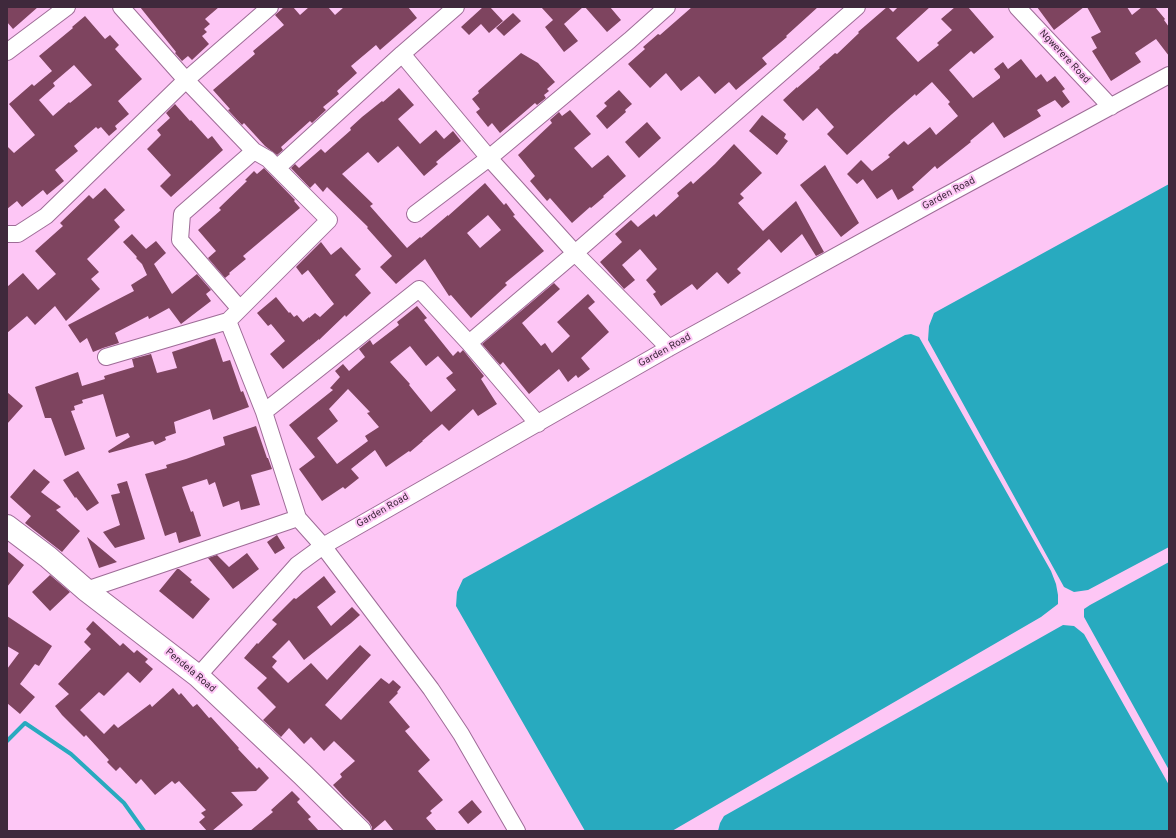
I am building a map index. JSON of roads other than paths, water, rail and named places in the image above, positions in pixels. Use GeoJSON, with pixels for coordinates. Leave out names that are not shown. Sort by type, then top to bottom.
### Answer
{"type":"FeatureCollection","features":[{"type":"Feature","properties":{"kind":"street"},"geometry":{"type":"LineString","coordinates":[[7,52],[67,7]]}},
{"type":"Feature","properties":{"kind":"street"},"geometry":{"type":"LineString","coordinates":[[106,357],[228,321],[329,220],[268,158],[254,151],[186,80],[120,7]]}},
{"type":"Feature","properties":{"kind":"street"},"geometry":{"type":"LineString","coordinates":[[7,234],[18,234],[46,216],[186,80],[270,7]]}},
{"type":"Feature","properties":{"kind":"street"},"geometry":{"type":"LineString","coordinates":[[277,168],[456,7]]}},
{"type":"Feature","properties":{"kind":"street"},"geometry":{"type":"LineString","coordinates":[[415,214],[489,158],[630,40],[667,7]]}},
{"type":"Feature","properties":{"kind":"street"},"geometry":{"type":"LineString","coordinates":[[469,343],[575,253],[857,7]]}},
{"type":"Feature","properties":{"kind":"street","name":"Ngwerere Road"},"geometry":{"type":"LineString","coordinates":[[1017,7],[1111,108]]}},
{"type":"Feature","properties":{"kind":"street"},"geometry":{"type":"LineString","coordinates":[[402,54],[489,158],[575,253],[669,348]]}},
{"type":"Feature","properties":{"kind":"street","name":"Garden Road"},"geometry":{"type":"LineString","coordinates":[[198,676],[298,565],[323,546],[669,348],[945,196],[1169,76]]}},
{"type":"Feature","properties":{"kind":"street"},"geometry":{"type":"LineString","coordinates":[[240,309],[180,240],[182,214],[254,151]]}},
{"type":"Feature","properties":{"kind":"street"},"geometry":{"type":"LineString","coordinates":[[264,412],[419,289],[469,343],[538,424]]}},
{"type":"Feature","properties":{"kind":"street"},"geometry":{"type":"LineString","coordinates":[[228,321],[264,412],[298,518],[323,546],[431,689],[461,734],[517,831]]}},
{"type":"Feature","properties":{"kind":"street"},"geometry":{"type":"LineString","coordinates":[[86,590],[298,518]]}},
{"type":"Feature","properties":{"kind":"street","name":"Pendela Road"},"geometry":{"type":"LineString","coordinates":[[7,526],[48,557],[86,590],[198,676],[360,831]]}},
{"type":"Feature","properties":{"kind":"water"},"geometry":{"type":"Polygon","coordinates":[[[1169,184],[1169,547],[1088,590],[1074,592],[1064,587],[928,340],[929,326],[934,313],[1169,184]]]}},
{"type":"Feature","properties":{"kind":"water"},"geometry":{"type":"Polygon","coordinates":[[[911,334],[919,337],[1051,571],[1056,584],[1058,604],[1041,617],[672,831],[585,831],[456,606],[457,592],[463,579],[905,335],[911,334]]]}},
{"type":"Feature","properties":{"kind":"water"},"geometry":{"type":"Polygon","coordinates":[[[1169,562],[1169,770],[1084,617],[1084,609],[1169,562]]]}},
{"type":"Feature","properties":{"kind":"water"},"geometry":{"type":"Polygon","coordinates":[[[1063,625],[1074,626],[1084,634],[1169,785],[1169,831],[718,831],[724,816],[1063,625]]]}},
{"type":"Feature","properties":{"kind":"waterway"},"geometry":{"type":"LineString","coordinates":[[7,741],[25,723],[71,754],[124,803],[144,831]]}}]}
